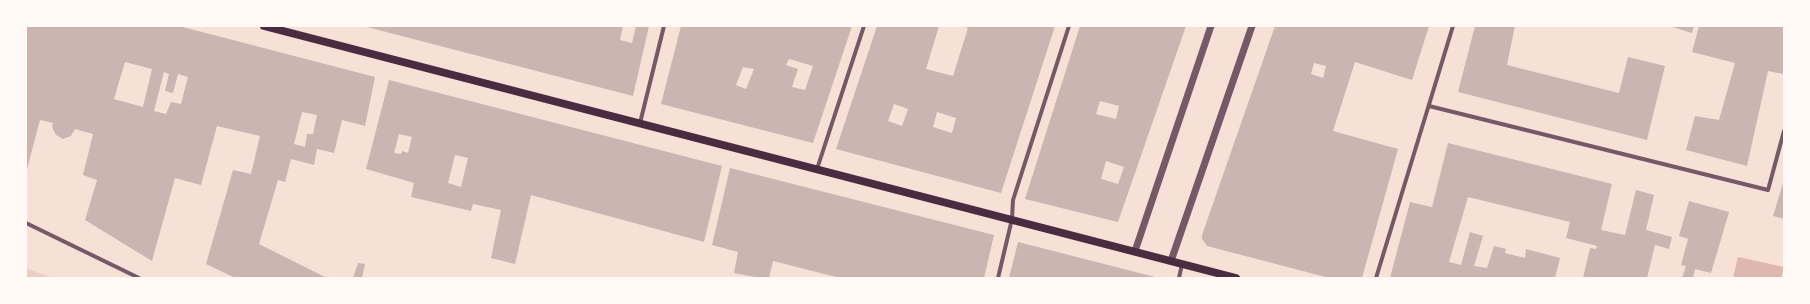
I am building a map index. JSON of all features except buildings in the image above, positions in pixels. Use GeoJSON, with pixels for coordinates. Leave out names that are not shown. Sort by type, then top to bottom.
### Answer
{"type":"FeatureCollection","features":[{"type":"Feature","properties":{"kind":"main road"},"geometry":{"type":"LineString","coordinates":[[264,26],[1236,278]]}},
{"type":"Feature","properties":{"kind":"street"},"geometry":{"type":"LineString","coordinates":[[640,123],[664,26]]}},
{"type":"Feature","properties":{"kind":"street"},"geometry":{"type":"LineString","coordinates":[[817,169],[864,26]]}},
{"type":"Feature","properties":{"kind":"street"},"geometry":{"type":"LineString","coordinates":[[998,278],[1012,219],[1013,200],[1069,26]]}},
{"type":"Feature","properties":{"kind":"street"},"geometry":{"type":"LineString","coordinates":[[1134,251],[1211,26]]}},
{"type":"Feature","properties":{"kind":"street"},"geometry":{"type":"LineString","coordinates":[[1171,261],[1252,26]]}},
{"type":"Feature","properties":{"kind":"street"},"geometry":{"type":"LineString","coordinates":[[1376,278],[1453,26]]}},
{"type":"Feature","properties":{"kind":"street"},"geometry":{"type":"LineString","coordinates":[[1429,106],[1768,190],[1784,131]]}},
{"type":"Feature","properties":{"kind":"street"},"geometry":{"type":"LineString","coordinates":[[26,223],[139,278]]}},
{"type":"Feature","properties":{"kind":"street"},"geometry":{"type":"LineString","coordinates":[[1179,278],[1182,264]]}},
{"type":"Feature","properties":{"kind":"shaded area"},"geometry":{"type":"Polygon","coordinates":[[[1738,257],[1784,267],[1781,278],[1733,278],[1738,257]]]}},
{"type":"Feature","properties":{"kind":"shaded area"},"geometry":{"type":"Polygon","coordinates":[[[26,268],[53,278],[26,278],[26,268]]]}}]}
